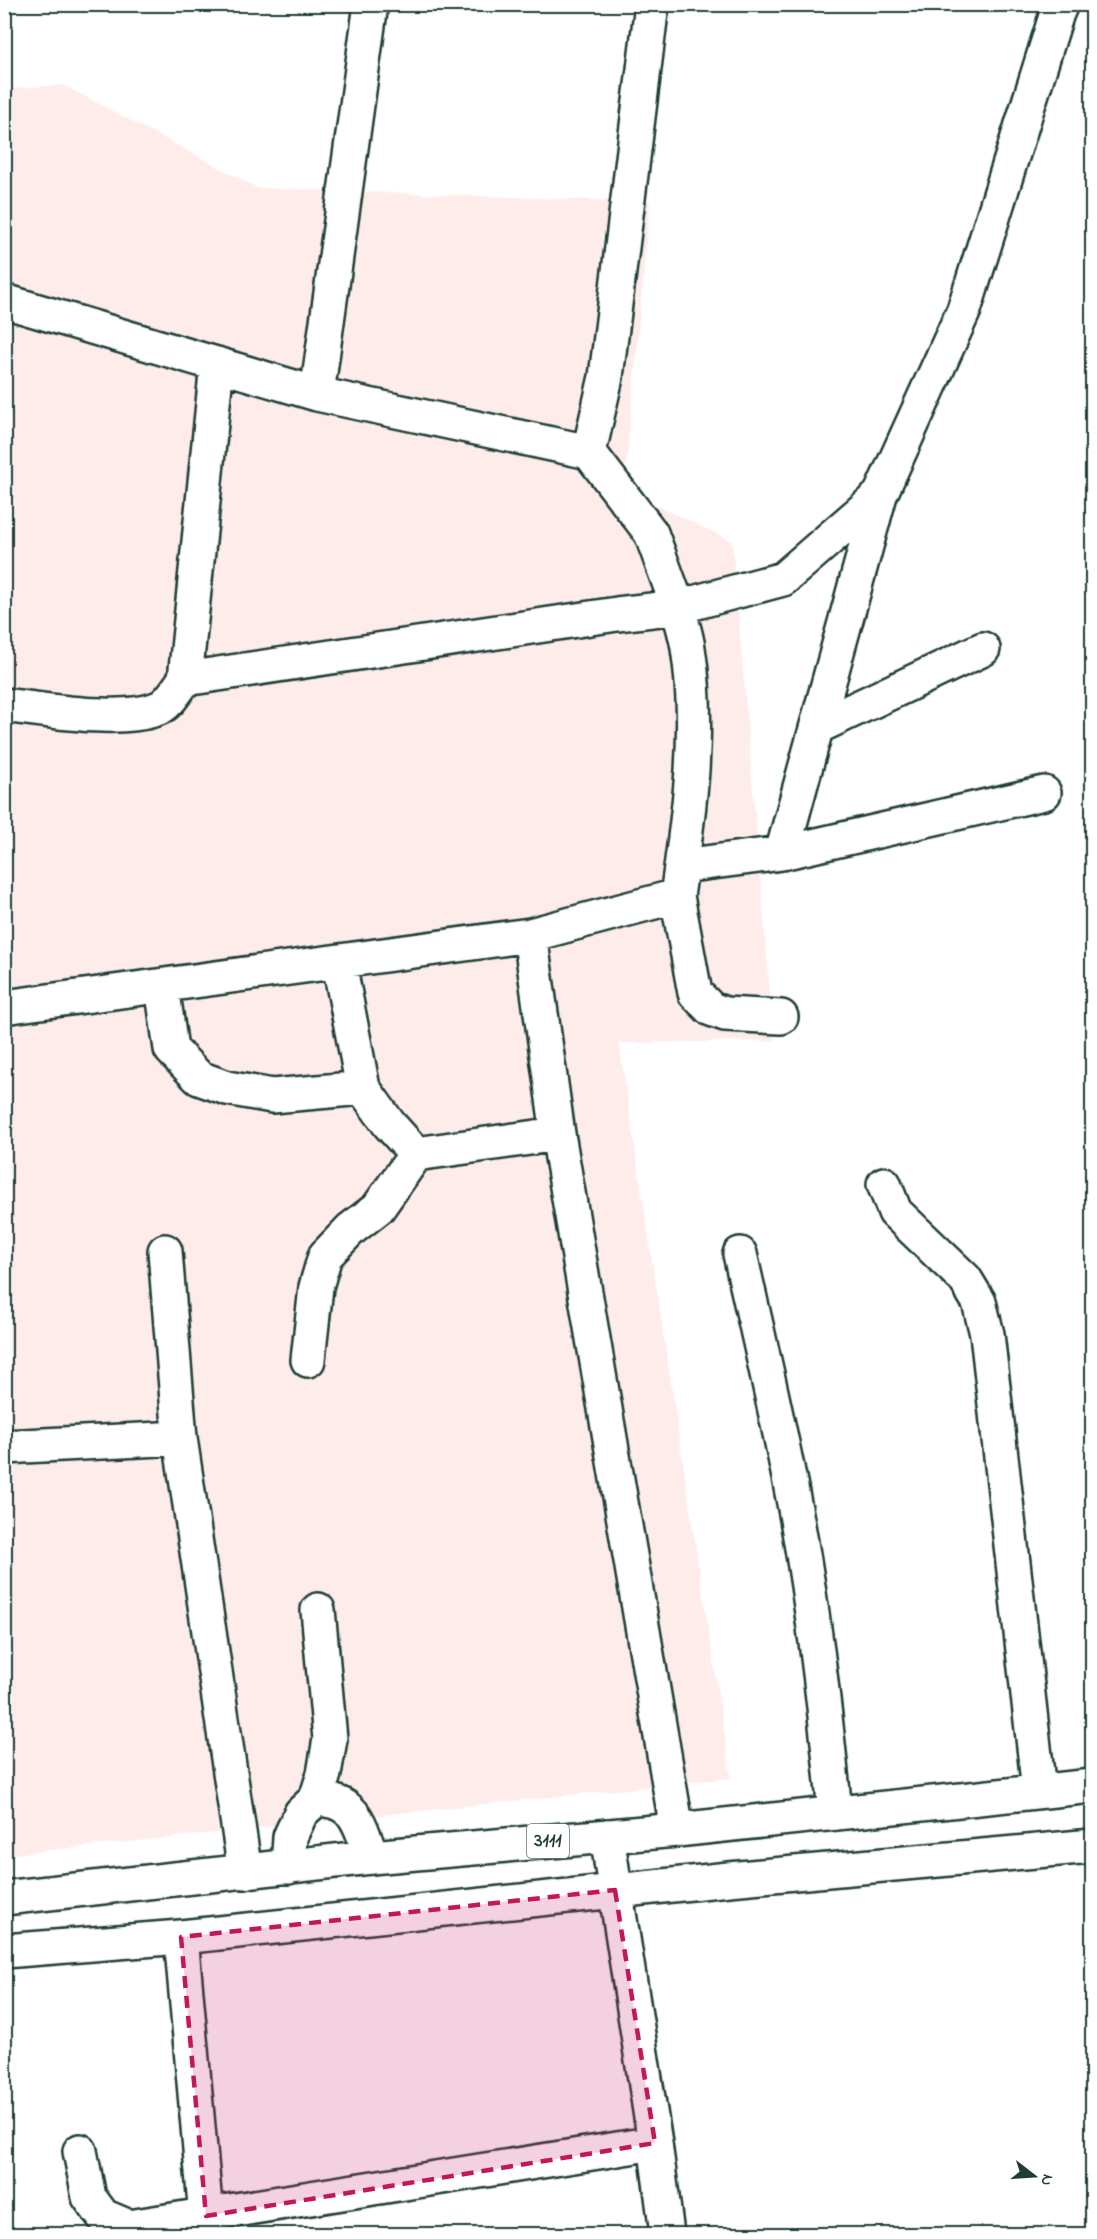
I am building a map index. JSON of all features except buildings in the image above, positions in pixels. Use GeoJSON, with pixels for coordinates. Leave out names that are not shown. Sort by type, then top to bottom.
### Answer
{"type":"FeatureCollection","features":[{"type":"Feature","properties":{"kind":"street"},"geometry":{"type":"LineString","coordinates":[[317,394],[371,4]]}},
{"type":"Feature","properties":{"kind":"street"},"geometry":{"type":"LineString","coordinates":[[589,452],[606,377],[652,4]]}},
{"type":"Feature","properties":{"kind":"street"},"geometry":{"type":"LineString","coordinates":[[782,853],[880,495],[964,310],[1056,13],[1061,4]]}},
{"type":"Feature","properties":{"kind":"street"},"geometry":{"type":"LineString","coordinates":[[4,304],[11,303],[317,394],[589,452],[651,532],[678,607],[688,646],[695,721],[690,804],[679,881],[695,993],[711,1009],[725,1014],[781,1017]]}},
{"type":"Feature","properties":{"kind":"street"},"geometry":{"type":"LineString","coordinates":[[4,705],[127,716],[162,706],[186,679],[217,364]]}},
{"type":"Feature","properties":{"kind":"street"},"geometry":{"type":"LineString","coordinates":[[186,679],[678,607],[783,579],[880,495]]}},
{"type":"Feature","properties":{"kind":"street"},"geometry":{"type":"LineString","coordinates":[[817,727],[983,648]]}},
{"type":"Feature","properties":{"kind":"street"},"geometry":{"type":"LineString","coordinates":[[4,1007],[339,963],[530,935],[679,881],[782,853],[1044,793]]}},
{"type":"Feature","properties":{"kind":"street"},"geometry":{"type":"LineString","coordinates":[[530,935],[558,1134],[677,1830]]}},
{"type":"Feature","properties":{"kind":"street"},"geometry":{"type":"LineString","coordinates":[[339,963],[363,1088],[389,1124],[416,1154]]}},
{"type":"Feature","properties":{"kind":"street"},"geometry":{"type":"LineString","coordinates":[[162,986],[171,1049],[200,1078],[227,1088],[272,1096],[363,1088]]}},
{"type":"Feature","properties":{"kind":"street"},"geometry":{"type":"LineString","coordinates":[[308,1360],[316,1287],[326,1256],[351,1229],[378,1208],[416,1154],[558,1134]]}},
{"type":"Feature","properties":{"kind":"street"},"geometry":{"type":"LineString","coordinates":[[884,1184],[895,1212],[965,1279],[979,1302],[987,1334],[1039,1791]]}},
{"type":"Feature","properties":{"kind":"street"},"geometry":{"type":"LineString","coordinates":[[165,1251],[180,1438],[245,1872]]}},
{"type":"Feature","properties":{"kind":"street"},"geometry":{"type":"LineString","coordinates":[[740,1254],[781,1434],[799,1528],[819,1667],[836,1813]]}},
{"type":"Feature","properties":{"kind":"street"},"geometry":{"type":"LineString","coordinates":[[4,1447],[180,1438]]}},
{"type":"Feature","properties":{"kind":"street"},"geometry":{"type":"LineString","coordinates":[[288,1867],[290,1836],[301,1813],[316,1799],[324,1774],[330,1739],[318,1610]]}},
{"type":"Feature","properties":{"kind":"street","name":"3111"},"geometry":{"type":"LineString","coordinates":[[7,1892],[245,1872],[371,1857],[677,1830],[1092,1786]]}},
{"type":"Feature","properties":{"kind":"street"},"geometry":{"type":"LineString","coordinates":[[316,1799],[334,1800],[353,1812],[371,1857]]}},
{"type":"Feature","properties":{"kind":"street"},"geometry":{"type":"LineString","coordinates":[[607,1836],[655,2143],[667,2235]]}},
{"type":"Feature","properties":{"kind":"street"},"geometry":{"type":"LineString","coordinates":[[4,1951],[181,1937],[615,1890],[1092,1845]]}},
{"type":"Feature","properties":{"kind":"street"},"geometry":{"type":"LineString","coordinates":[[181,1937],[206,2216]]}},
{"type":"Feature","properties":{"kind":"street"},"geometry":{"type":"LineString","coordinates":[[80,2151],[89,2198],[103,2216],[129,2227],[655,2143]]}},
{"type":"Feature","properties":{"kind":"highlighted area"},"geometry":{"type":"Polygon","coordinates":[[[615,1890],[655,2143],[206,2216],[181,1937],[615,1890]]]}},
{"type":"Feature","properties":{"kind":"shaded area"},"geometry":{"type":"Polygon","coordinates":[[[63,85],[258,188],[650,202],[624,490],[732,541],[774,1041],[619,1043],[731,1778],[5,1855],[5,89],[63,85]]]}}]}
